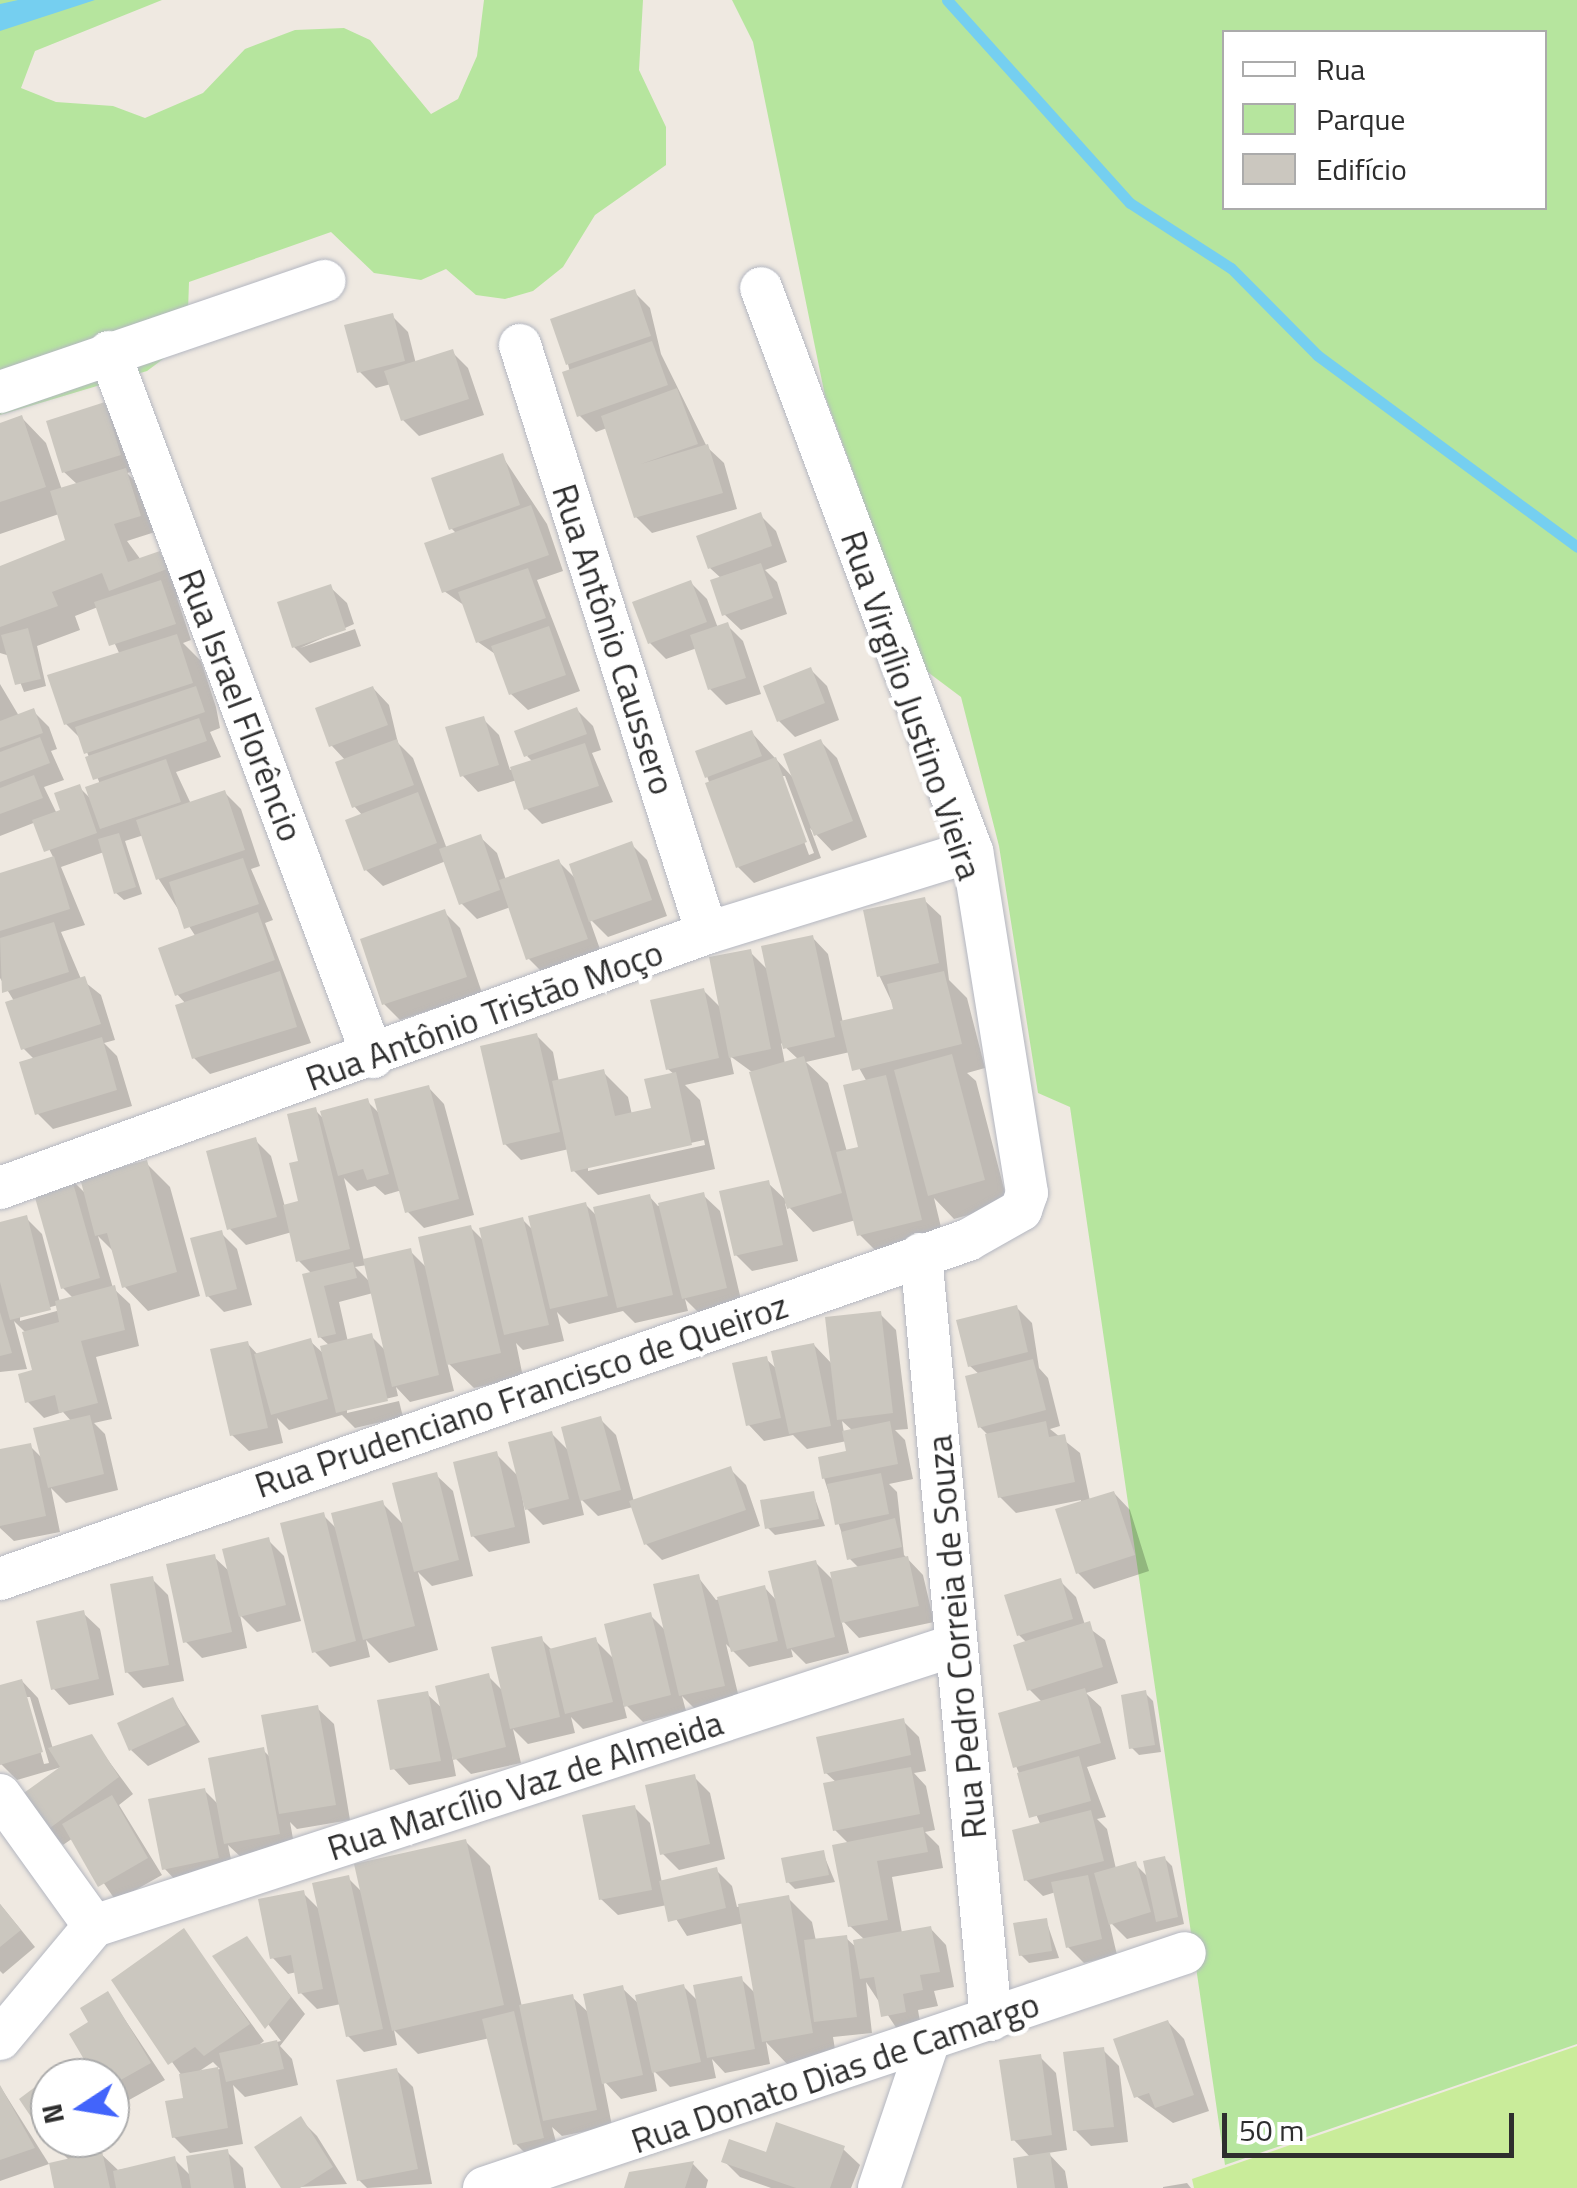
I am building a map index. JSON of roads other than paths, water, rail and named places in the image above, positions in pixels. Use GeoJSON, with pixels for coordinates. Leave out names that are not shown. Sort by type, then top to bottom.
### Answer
{"type":"FeatureCollection","features":[{"type":"Feature","properties":{"kind":"street"},"geometry":{"type":"LineString","coordinates":[[0,392],[325,281]]}},
{"type":"Feature","properties":{"kind":"street","name":"Rua Virgílio Justino Vieira"},"geometry":{"type":"LineString","coordinates":[[761,288],[972,851],[1026,1193]]}},
{"type":"Feature","properties":{"kind":"street","name":"Rua Antônio Caussero"},"geometry":{"type":"LineString","coordinates":[[520,345],[708,932]]}},
{"type":"Feature","properties":{"kind":"street","name":"Rua Israel Florêncio"},"geometry":{"type":"LineString","coordinates":[[109,352],[374,1057]]}},
{"type":"Feature","properties":{"kind":"street","name":"Rua Antônio Tristão Moço"},"geometry":{"type":"LineString","coordinates":[[3,1177],[374,1057],[708,932],[972,851]]}},
{"type":"Feature","properties":{"kind":"street","name":"Rua Prudenciano Francisco de Queiroz"},"geometry":{"type":"LineString","coordinates":[[0,1578],[990,1232],[1022,1210],[1026,1193]]}},
{"type":"Feature","properties":{"kind":"street","name":"Rua Pedro Correia de Souza"},"geometry":{"type":"LineString","coordinates":[[922,1254],[991,2020]]}},
{"type":"Feature","properties":{"kind":"street","name":"Rua Marcílio Vaz de Almeida"},"geometry":{"type":"LineString","coordinates":[[94,1926],[956,1645]]}},
{"type":"Feature","properties":{"kind":"street"},"geometry":{"type":"LineString","coordinates":[[0,1795],[94,1926],[0,2040]]}},
{"type":"Feature","properties":{"kind":"street","name":"Rua Donato Dias de Camargo"},"geometry":{"type":"LineString","coordinates":[[488,2187],[928,2043],[1185,1953]]}},
{"type":"Feature","properties":{"kind":"street"},"geometry":{"type":"LineString","coordinates":[[879,2188],[928,2043]]}},
{"type":"Feature","properties":{"kind":"water"},"geometry":{"type":"Polygon","coordinates":[[[18,0],[95,0],[0,31],[0,4],[18,0]]]}},
{"type":"Feature","properties":{"kind":"waterway"},"geometry":{"type":"LineString","coordinates":[[947,0],[1130,203],[1231,268],[1317,355],[1577,547]]}}]}
